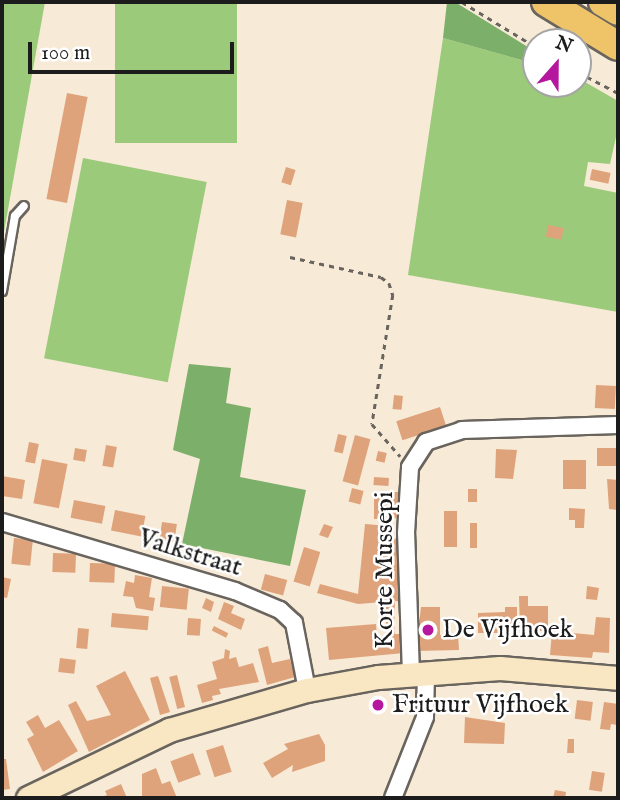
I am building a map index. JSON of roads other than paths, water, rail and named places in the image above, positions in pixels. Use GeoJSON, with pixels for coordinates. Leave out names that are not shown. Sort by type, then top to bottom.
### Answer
{"type":"FeatureCollection","features":[{"type":"Feature","properties":{"kind":"highway"},"geometry":{"type":"LineString","coordinates":[[546,2],[618,46]]}},
{"type":"Feature","properties":{"kind":"highway"},"geometry":{"type":"LineString","coordinates":[[603,2],[618,11]]}},
{"type":"Feature","properties":{"kind":"main road"},"geometry":{"type":"LineString","coordinates":[[28,798],[169,730],[307,690],[419,673],[500,668],[618,678]]}},
{"type":"Feature","properties":{"kind":"street","name":"Korte Mussepi"},"geometry":{"type":"LineString","coordinates":[[393,798],[425,717],[406,533],[410,467],[426,442],[450,432],[618,425]]}},
{"type":"Feature","properties":{"kind":"street","name":"Valkstraat"},"geometry":{"type":"LineString","coordinates":[[2,522],[235,591],[280,610],[294,623],[307,690]]}},
{"type":"Feature","properties":{"kind":"lane"},"geometry":{"type":"LineString","coordinates":[[2,290],[15,216],[24,206]]}},
{"type":"Feature","properties":{"kind":"place","name":"De Vijfhoek"},"geometry":{"type":"Point","coordinates":[428,630]}},
{"type":"Feature","properties":{"kind":"place","name":"Frituur Vijfhoek"},"geometry":{"type":"Point","coordinates":[378,705]}}]}
